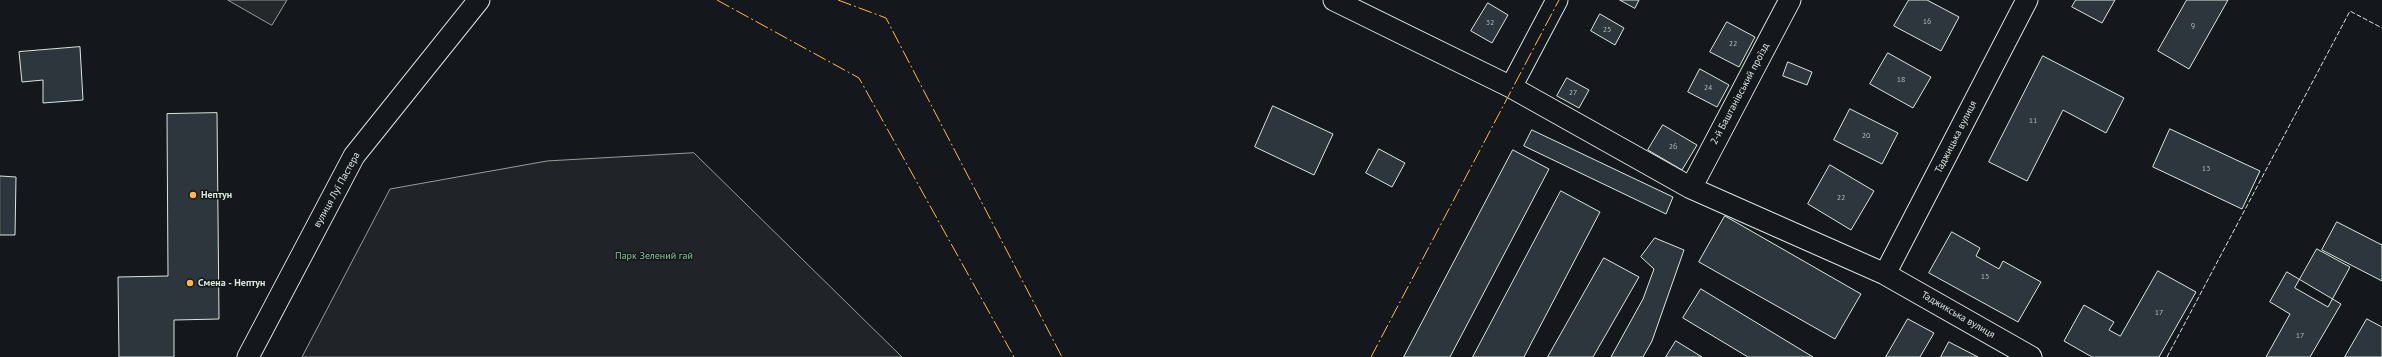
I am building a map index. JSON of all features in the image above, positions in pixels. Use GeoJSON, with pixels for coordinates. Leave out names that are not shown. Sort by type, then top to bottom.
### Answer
{"type":"FeatureCollection","features":[{"type":"Feature","properties":{"kind":"street","name":"вулиця Луї Пастера"},"geometry":{"type":"LineString","coordinates":[[248,357],[354,156],[479,0]]}},
{"type":"Feature","properties":{"kind":"street","name":"Таджикська вулиця"},"geometry":{"type":"LineString","coordinates":[[1334,0],[1511,86],[1691,188],[1885,274],[2031,357]]}},
{"type":"Feature","properties":{"kind":"street"},"geometry":{"type":"LineString","coordinates":[[1511,86],[1558,0]]}},
{"type":"Feature","properties":{"kind":"street","name":"2-й Баштанівський проїзд"},"geometry":{"type":"LineString","coordinates":[[1691,188],[1790,0]]}},
{"type":"Feature","properties":{"kind":"street","name":"Таджицька вулиця"},"geometry":{"type":"LineString","coordinates":[[1885,274],[2027,0]]}},
{"type":"Feature","properties":{"kind":"green space","name":"Парк Зелений гай"},"geometry":{"type":"Polygon","coordinates":[[[694,153],[902,357],[302,357],[390,189],[547,161],[694,153]]]}},
{"type":"Feature","properties":{"kind":"shaded area"},"geometry":{"type":"Polygon","coordinates":[[[228,0],[287,0],[272,25],[228,0]]]}},
{"type":"Feature","properties":{"kind":"building"},"geometry":{"type":"Polygon","coordinates":[[[1620,0],[1639,0],[1635,8],[1620,0]]]}},
{"type":"Feature","properties":{"kind":"building"},"geometry":{"type":"Polygon","coordinates":[[[1909,0],[1927,0],[1959,17],[1941,51],[1894,26],[1909,0]]]}},
{"type":"Feature","properties":{"kind":"building"},"geometry":{"type":"Polygon","coordinates":[[[2076,0],[2115,0],[2102,23],[2072,7],[2076,0]]]}},
{"type":"Feature","properties":{"kind":"building"},"geometry":{"type":"Polygon","coordinates":[[[2187,0],[2228,0],[2189,69],[2158,51],[2187,0]]]}},
{"type":"Feature","properties":{"kind":"building"},"geometry":{"type":"Polygon","coordinates":[[[1488,3],[1508,15],[1492,43],[1471,31],[1488,3]]]}},
{"type":"Feature","properties":{"kind":"building"},"geometry":{"type":"Polygon","coordinates":[[[1600,14],[1624,28],[1615,45],[1591,31],[1600,14]]]}},
{"type":"Feature","properties":{"kind":"building"},"geometry":{"type":"Polygon","coordinates":[[[1727,22],[1755,37],[1739,67],[1710,52],[1727,22]]]}},
{"type":"Feature","properties":{"kind":"building"},"geometry":{"type":"Polygon","coordinates":[[[80,47],[83,100],[43,103],[43,80],[22,82],[19,52],[80,47]]]}},
{"type":"Feature","properties":{"kind":"building"},"geometry":{"type":"Polygon","coordinates":[[[1888,53],[1931,77],[1913,108],[1870,84],[1888,53]]]}},
{"type":"Feature","properties":{"kind":"building"},"geometry":{"type":"Polygon","coordinates":[[[2043,56],[2124,98],[2106,133],[2063,110],[2027,181],[1989,162],[2043,56]]]}},
{"type":"Feature","properties":{"kind":"building"},"geometry":{"type":"Polygon","coordinates":[[[1788,62],[1812,72],[1807,85],[1783,76],[1788,62]]]}},
{"type":"Feature","properties":{"kind":"building"},"geometry":{"type":"Polygon","coordinates":[[[1700,69],[1729,85],[1717,107],[1688,92],[1700,69]]]}},
{"type":"Feature","properties":{"kind":"building"},"geometry":{"type":"Polygon","coordinates":[[[1567,78],[1589,90],[1579,108],[1557,96],[1567,78]]]}},
{"type":"Feature","properties":{"kind":"building"},"geometry":{"type":"Polygon","coordinates":[[[1273,106],[1333,134],[1314,175],[1255,147],[1273,106]]]}},
{"type":"Feature","properties":{"kind":"building"},"geometry":{"type":"Polygon","coordinates":[[[1850,109],[1898,133],[1882,164],[1834,140],[1850,109]]]}},
{"type":"Feature","properties":{"kind":"building","name":"Нептун"},"geometry":{"type":"Polygon","coordinates":[[[217,113],[219,319],[174,320],[174,357],[119,357],[118,277],[168,276],[167,114],[217,113]]]}},
{"type":"Feature","properties":{"kind":"building"},"geometry":{"type":"Polygon","coordinates":[[[1663,125],[1697,145],[1682,170],[1648,150],[1663,125]]]}},
{"type":"Feature","properties":{"kind":"building"},"geometry":{"type":"Polygon","coordinates":[[[2170,129],[2260,171],[2242,209],[2153,167],[2170,129]]]}},
{"type":"Feature","properties":{"kind":"building"},"geometry":{"type":"Polygon","coordinates":[[[1532,130],[1673,197],[1666,214],[1524,146],[1532,130]]]}},
{"type":"Feature","properties":{"kind":"building"},"geometry":{"type":"Polygon","coordinates":[[[1379,149],[1405,163],[1392,187],[1366,173],[1379,149]]]}},
{"type":"Feature","properties":{"kind":"building"},"geometry":{"type":"Polygon","coordinates":[[[1513,150],[1549,169],[1450,357],[1404,357],[1513,150]]]}},
{"type":"Feature","properties":{"kind":"building"},"geometry":{"type":"Polygon","coordinates":[[[1830,165],[1874,191],[1851,230],[1808,204],[1830,165]]]}},
{"type":"Feature","properties":{"kind":"building"},"geometry":{"type":"Polygon","coordinates":[[[0,176],[16,177],[15,235],[0,235],[0,176]]]}},
{"type":"Feature","properties":{"kind":"building"},"geometry":{"type":"Polygon","coordinates":[[[1561,191],[1600,212],[1524,357],[1473,357],[1561,191]]]}},
{"type":"Feature","properties":{"kind":"building"},"geometry":{"type":"Polygon","coordinates":[[[1725,216],[1861,294],[1835,339],[1699,262],[1725,216]]]}},
{"type":"Feature","properties":{"kind":"building"},"geometry":{"type":"Polygon","coordinates":[[[2337,222],[2382,245],[2382,281],[2322,250],[2337,222]]]}},
{"type":"Feature","properties":{"kind":"building"},"geometry":{"type":"Polygon","coordinates":[[[1952,232],[1980,248],[1976,256],[1999,269],[2003,261],[2041,282],[2018,322],[1929,273],[1952,232]]]}},
{"type":"Feature","properties":{"kind":"building"},"geometry":{"type":"Polygon","coordinates":[[[1655,238],[1684,250],[1652,341],[1643,357],[1611,357],[1643,299],[1654,269],[1641,257],[1655,238]]]}},
{"type":"Feature","properties":{"kind":"building"},"geometry":{"type":"Polygon","coordinates":[[[2317,249],[2350,267],[2328,307],[2295,288],[2317,249]]]}},
{"type":"Feature","properties":{"kind":"building"},"geometry":{"type":"Polygon","coordinates":[[[1604,258],[1639,277],[1593,357],[1548,357],[1604,258]]]}},
{"type":"Feature","properties":{"kind":"building"},"geometry":{"type":"Polygon","coordinates":[[[2158,271],[2196,292],[2159,357],[2092,357],[2064,341],[2084,305],[2114,322],[2109,330],[2120,336],[2158,271]]]}},
{"type":"Feature","properties":{"kind":"building"},"geometry":{"type":"Polygon","coordinates":[[[2287,272],[2341,304],[2310,357],[2266,357],[2290,314],[2270,302],[2287,272]]]}},
{"type":"Feature","properties":{"kind":"building"},"geometry":{"type":"Polygon","coordinates":[[[1701,289],[1813,357],[1748,357],[1683,318],[1701,289]]]}},
{"type":"Feature","properties":{"kind":"building"},"geometry":{"type":"Polygon","coordinates":[[[1908,319],[1934,333],[1920,357],[1886,357],[1908,319]]]}},
{"type":"Feature","properties":{"kind":"building"},"geometry":{"type":"Polygon","coordinates":[[[2367,319],[2382,327],[2382,357],[2345,357],[2367,319]]]}},
{"type":"Feature","properties":{"kind":"building"},"geometry":{"type":"Polygon","coordinates":[[[1676,341],[1702,357],[1666,357],[1676,341]]]}},
{"type":"Feature","properties":{"kind":"building"},"geometry":{"type":"Polygon","coordinates":[[[1949,342],[1978,357],[1941,357],[1949,342]]]}},
{"type":"Feature","properties":{"kind":"fence"},"geometry":{"type":"LineString","coordinates":[[2167,357],[2350,11],[2382,28]]}},
{"type":"Feature","properties":{"kind":"power"},"geometry":{"type":"LineString","coordinates":[[717,0],[859,78],[1014,357]]}},
{"type":"Feature","properties":{"kind":"power"},"geometry":{"type":"LineString","coordinates":[[838,0],[886,18],[1062,357]]}},
{"type":"Feature","properties":{"kind":"power"},"geometry":{"type":"LineString","coordinates":[[1371,357],[1559,0]]}},
{"type":"Feature","properties":{"kind":"place","name":"Нептун"},"geometry":{"type":"Point","coordinates":[193,195]}},
{"type":"Feature","properties":{"kind":"place","name":"Смена - Нептун"},"geometry":{"type":"Point","coordinates":[190,283]}}]}
